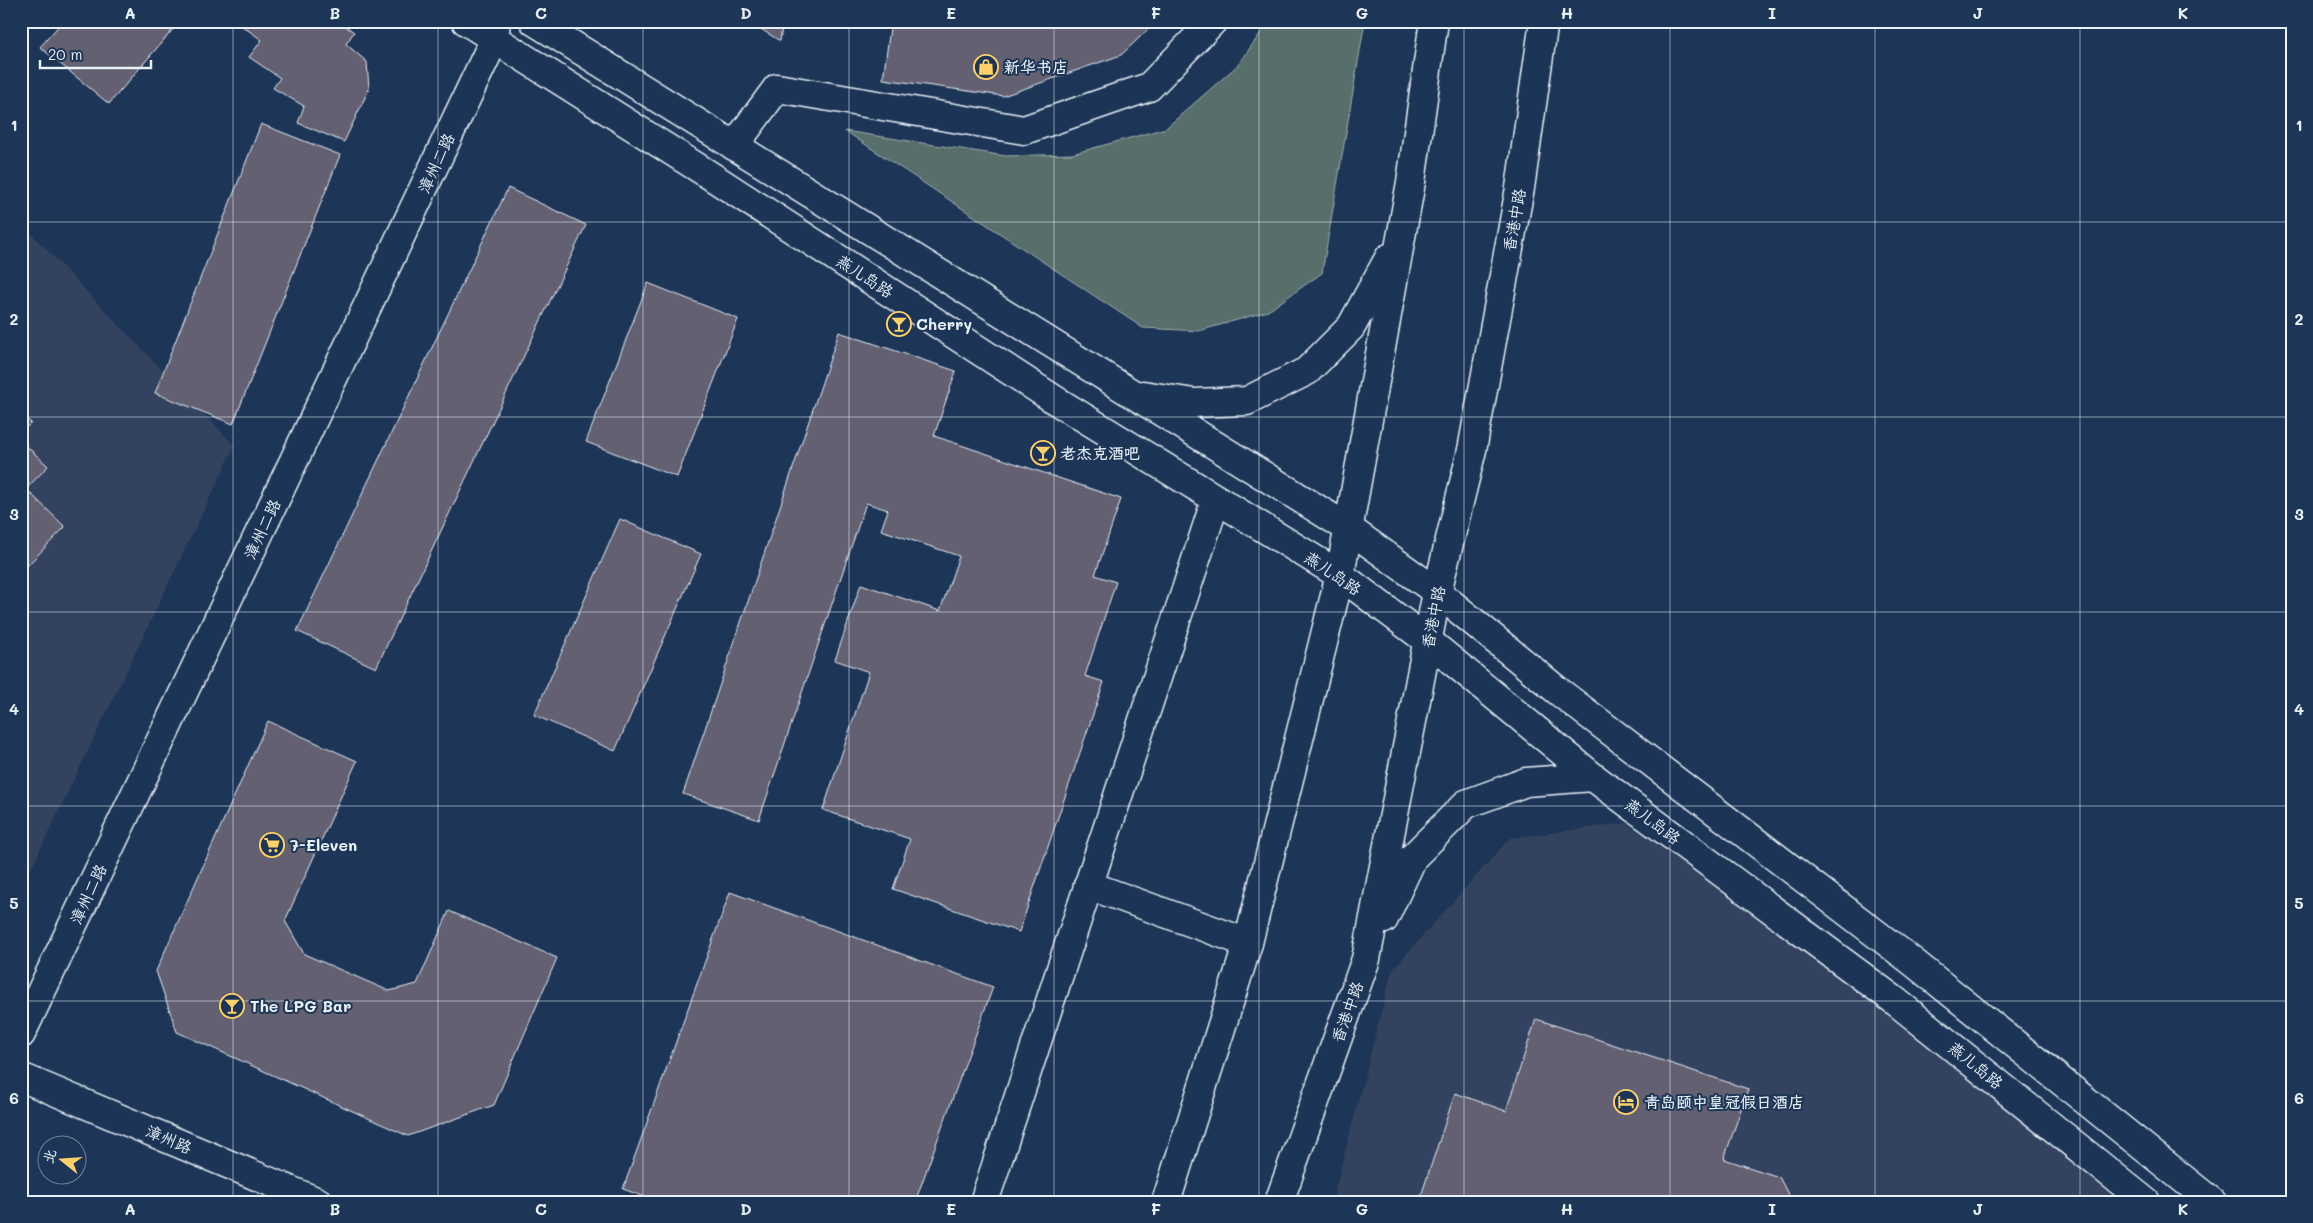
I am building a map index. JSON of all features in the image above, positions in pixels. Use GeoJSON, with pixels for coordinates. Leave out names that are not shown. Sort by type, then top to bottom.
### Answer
{"type":"FeatureCollection","features":[{"type":"Feature","properties":{"kind":"main road","name":"燕儿岛路"},"geometry":{"type":"LineString","coordinates":[[466,21],[495,31],[711,176],[1055,400],[1340,575],[1428,641],[1593,777],[1894,1000],[2146,1202]]}},
{"type":"Feature","properties":{"kind":"main road"},"geometry":{"type":"LineString","coordinates":[[534,21],[1348,528],[1437,592],[1558,691],[1913,962],[2212,1202]]}},
{"type":"Feature","properties":{"kind":"main road"},"geometry":{"type":"LineString","coordinates":[[734,146],[777,88],[1024,130],[1149,87],[1213,21]]}},
{"type":"Feature","properties":{"kind":"main road"},"geometry":{"type":"LineString","coordinates":[[1166,1202],[1248,943],[1340,575],[1411,182],[1434,21]]}},
{"type":"Feature","properties":{"kind":"main road","name":"香港中路"},"geometry":{"type":"LineString","coordinates":[[1279,1202],[1366,959],[1437,592],[1472,450],[1520,188],[1544,21]]}},
{"type":"Feature","properties":{"kind":"main road","name":"漳州二路"},"geometry":{"type":"LineString","coordinates":[[21,1034],[495,31]]}},
{"type":"Feature","properties":{"kind":"main road"},"geometry":{"type":"LineString","coordinates":[[1131,392],[1194,403],[1247,401],[1307,371],[1351,327],[1400,237]]}},
{"type":"Feature","properties":{"kind":"main road"},"geometry":{"type":"LineString","coordinates":[[984,1202],[1216,499]]}},
{"type":"Feature","properties":{"kind":"main road"},"geometry":{"type":"LineString","coordinates":[[1366,959],[1413,857],[1466,804],[1526,782],[1593,777]]}},
{"type":"Feature","properties":{"kind":"main road"},"geometry":{"type":"LineString","coordinates":[[1088,885],[1248,943]]}},
{"type":"Feature","properties":{"kind":"main road","name":"漳州路"},"geometry":{"type":"LineString","coordinates":[[21,1077],[318,1202]]}},
{"type":"Feature","properties":{"kind":"shaded area"},"geometry":{"type":"Polygon","coordinates":[[[21,223],[235,446],[21,890],[21,223]]]}},
{"type":"Feature","properties":{"kind":"shaded area"},"geometry":{"type":"Polygon","coordinates":[[[1627,823],[1926,1036],[2119,1202],[1332,1202],[1392,970],[1510,838],[1627,823]]]}},
{"type":"Feature","properties":{"kind":"green space"},"geometry":{"type":"Polygon","coordinates":[[[1269,21],[1365,21],[1322,273],[1268,311],[1199,331],[1143,328],[845,131],[1006,156],[1072,154],[1166,128],[1238,65],[1269,21]]]}},
{"type":"Feature","properties":{"kind":"building"},"geometry":{"type":"Polygon","coordinates":[[[63,21],[180,21],[109,104],[40,47],[63,21]]]}},
{"type":"Feature","properties":{"kind":"building"},"geometry":{"type":"Polygon","coordinates":[[[235,21],[338,21],[354,32],[346,44],[367,62],[369,89],[344,142],[298,123],[304,106],[273,88],[280,78],[249,57],[262,40],[235,21]]]}},
{"type":"Feature","properties":{"kind":"building"},"geometry":{"type":"Polygon","coordinates":[[[748,21],[783,21],[780,41],[748,21]]]}},
{"type":"Feature","properties":{"kind":"building","name":"新华书店"},"geometry":{"type":"Polygon","coordinates":[[[891,21],[1157,21],[1121,55],[1003,96],[883,79],[891,21]]]}},
{"type":"Feature","properties":{"kind":"building"},"geometry":{"type":"Polygon","coordinates":[[[261,124],[340,155],[233,424],[155,393],[261,124]]]}},
{"type":"Feature","properties":{"kind":"building"},"geometry":{"type":"Polygon","coordinates":[[[508,188],[586,225],[376,668],[297,631],[508,188]]]}},
{"type":"Feature","properties":{"kind":"building"},"geometry":{"type":"Polygon","coordinates":[[[648,283],[738,319],[677,477],[586,442],[648,283]]]}},
{"type":"Feature","properties":{"kind":"building"},"geometry":{"type":"Polygon","coordinates":[[[839,332],[956,371],[934,436],[1121,499],[1095,575],[1116,582],[1085,676],[1104,682],[1019,932],[893,889],[910,839],[823,810],[869,672],[835,660],[861,584],[940,611],[959,556],[881,530],[888,510],[866,503],[759,820],[683,794],[839,332]]]}},
{"type":"Feature","properties":{"kind":"building"},"geometry":{"type":"Polygon","coordinates":[[[21,413],[31,423],[21,433],[21,413]]]}},
{"type":"Feature","properties":{"kind":"building"},"geometry":{"type":"Polygon","coordinates":[[[21,441],[48,466],[26,489],[65,527],[21,572],[21,441]]]}},
{"type":"Feature","properties":{"kind":"building"},"geometry":{"type":"Polygon","coordinates":[[[620,519],[701,554],[615,751],[534,715],[620,519]]]}},
{"type":"Feature","properties":{"kind":"building"},"geometry":{"type":"Polygon","coordinates":[[[268,721],[357,761],[285,921],[304,954],[389,991],[417,984],[449,911],[557,958],[494,1105],[408,1136],[177,1032],[156,971],[268,721]]]}},
{"type":"Feature","properties":{"kind":"building"},"geometry":{"type":"Polygon","coordinates":[[[730,892],[993,987],[915,1202],[659,1202],[623,1189],[730,892]]]}},
{"type":"Feature","properties":{"kind":"building","name":"青岛颐中皇冠假日酒店"},"geometry":{"type":"Polygon","coordinates":[[[1536,1019],[1748,1089],[1724,1159],[1779,1177],[1792,1202],[1419,1202],[1455,1093],[1506,1111],[1536,1019]]]}},
{"type":"Feature","properties":{"kind":"place","name":"新华书店"},"geometry":{"type":"Point","coordinates":[986,67]}},
{"type":"Feature","properties":{"kind":"place","name":"Cherry"},"geometry":{"type":"Point","coordinates":[899,324]}},
{"type":"Feature","properties":{"kind":"place","name":"老杰克酒吧"},"geometry":{"type":"Point","coordinates":[1043,453]}},
{"type":"Feature","properties":{"kind":"place","name":"7-Eleven"},"geometry":{"type":"Point","coordinates":[272,845]}},
{"type":"Feature","properties":{"kind":"place","name":"The LPG Bar"},"geometry":{"type":"Point","coordinates":[232,1006]}},
{"type":"Feature","properties":{"kind":"place","name":"青岛颐中皇冠假日酒店"},"geometry":{"type":"Point","coordinates":[1626,1102]}}]}
